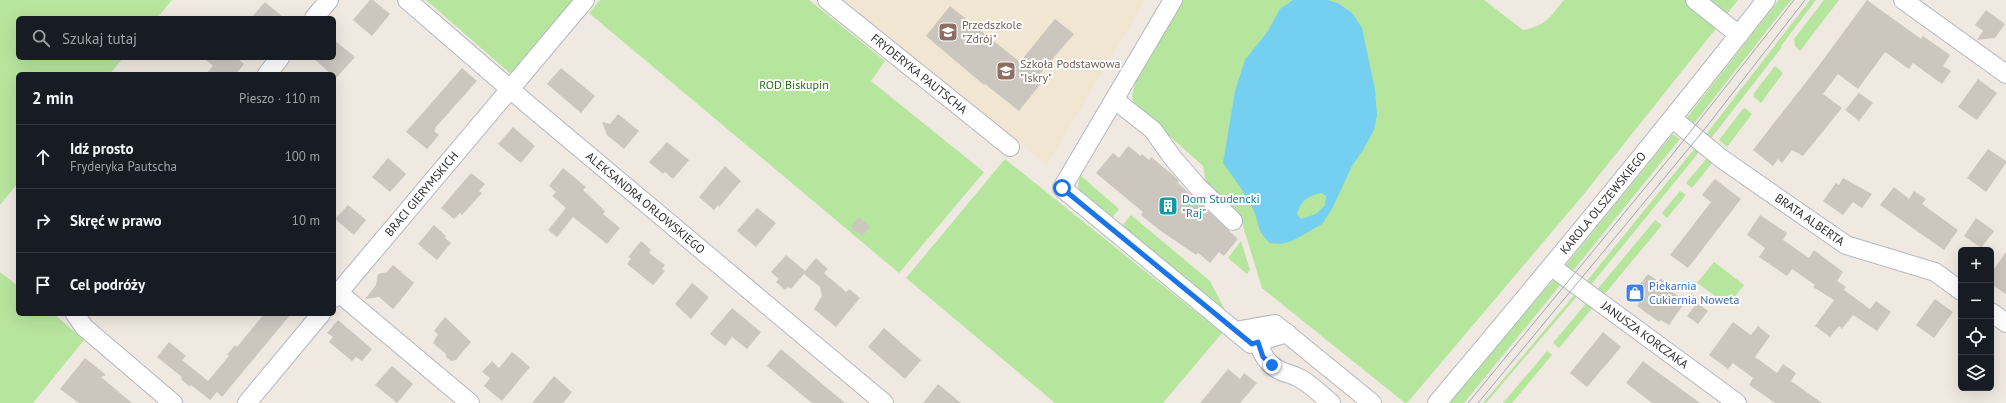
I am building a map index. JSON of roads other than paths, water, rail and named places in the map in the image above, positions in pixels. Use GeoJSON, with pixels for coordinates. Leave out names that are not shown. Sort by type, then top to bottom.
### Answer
{"type":"FeatureCollection","features":[{"type":"Feature","properties":{"kind":"street"},"geometry":{"type":"LineString","coordinates":[[316,16],[329,0]]}},
{"type":"Feature","properties":{"kind":"street","name":"ALEKSANDRA ORŁOWSKIEGO"},"geometry":{"type":"LineString","coordinates":[[408,0],[511,90],[884,403]]}},
{"type":"Feature","properties":{"kind":"street","name":"BRACI GIERYMSKICH"},"geometry":{"type":"LineString","coordinates":[[336,296],[511,90],[585,0]]}},
{"type":"Feature","properties":{"kind":"street","name":"FRYDERYKA PAUTSCHA"},"geometry":{"type":"LineString","coordinates":[[828,0],[1010,147]]}},
{"type":"Feature","properties":{"kind":"street"},"geometry":{"type":"LineString","coordinates":[[1173,0],[1062,188],[1252,344],[1287,333]]}},
{"type":"Feature","properties":{"kind":"street"},"geometry":{"type":"LineString","coordinates":[[1695,0],[1739,35]]}},
{"type":"Feature","properties":{"kind":"street","name":"KAROLA OLSZEWSKIEGO"},"geometry":{"type":"LineString","coordinates":[[1437,403],[1552,267],[1673,119],[1766,0]]}},
{"type":"Feature","properties":{"kind":"street"},"geometry":{"type":"LineString","coordinates":[[1904,0],[2006,74]]}},
{"type":"Feature","properties":{"kind":"street"},"geometry":{"type":"LineString","coordinates":[[269,72],[278,60]]}},
{"type":"Feature","properties":{"kind":"street"},"geometry":{"type":"LineString","coordinates":[[1115,100],[1153,130],[1177,163],[1233,221]]}},
{"type":"Feature","properties":{"kind":"street","name":"BRATA ALBERTA"},"geometry":{"type":"LineString","coordinates":[[1673,119],[1722,159],[1846,244],[1935,272],[1958,289]]}},
{"type":"Feature","properties":{"kind":"street","name":"JANUSZA KORCZAKA"},"geometry":{"type":"LineString","coordinates":[[1552,267],[1737,403]]}},
{"type":"Feature","properties":{"kind":"street"},"geometry":{"type":"LineString","coordinates":[[336,296],[470,403]]}},
{"type":"Feature","properties":{"kind":"street"},"geometry":{"type":"LineString","coordinates":[[1994,314],[2006,323]]}},
{"type":"Feature","properties":{"kind":"street"},"geometry":{"type":"LineString","coordinates":[[247,403],[319,316]]}},
{"type":"Feature","properties":{"kind":"street"},"geometry":{"type":"LineString","coordinates":[[79,321],[173,403]]}},
{"type":"Feature","properties":{"kind":"street"},"geometry":{"type":"LineString","coordinates":[[1235,331],[1275,324],[1372,403]]}},
{"type":"Feature","properties":{"kind":"street"},"geometry":{"type":"LineString","coordinates":[[1258,342],[1263,357],[1272,365],[1282,372],[1293,373],[1304,380],[1331,403]]}},
{"type":"Feature","properties":{"kind":"water"},"geometry":{"type":"Polygon","coordinates":[[[1293,0],[1327,0],[1338,3],[1352,13],[1362,28],[1375,90],[1377,115],[1374,130],[1352,166],[1332,209],[1322,224],[1294,240],[1282,244],[1270,243],[1262,234],[1249,201],[1223,163],[1235,91],[1245,60],[1268,31],[1280,9],[1293,0]],[[1321,193],[1308,198],[1302,202],[1297,214],[1301,219],[1316,214],[1325,205],[1326,196],[1321,193]]]}},
{"type":"Feature","properties":{"kind":"tram line"},"geometry":{"type":"LineString","coordinates":[[1468,403],[1672,155],[1794,0]]}},
{"type":"Feature","properties":{"kind":"tram line"},"geometry":{"type":"LineString","coordinates":[[1478,403],[1704,130],[1805,0]]}},
{"type":"Feature","properties":{"kind":"place","name":"Przedszkole \"Zdrój\""},"geometry":{"type":"Point","coordinates":[948,32]}},
{"type":"Feature","properties":{"kind":"place","name":"Szkoła Podstawowa \"Iskry\""},"geometry":{"type":"Point","coordinates":[1006,71]}},
{"type":"Feature","properties":{"kind":"place","name":"Dom Studencki \"Raj\""},"geometry":{"type":"Point","coordinates":[1168,206]}},
{"type":"Feature","properties":{"kind":"place","name":"Piekarnia Cukiernia Noweta"},"geometry":{"type":"Point","coordinates":[1635,293]}},
{"type":"Feature","properties":{"kind":"park label","name":"ROD Biskupin"},"geometry":{"type":"Point","coordinates":[794,85]}}]}
